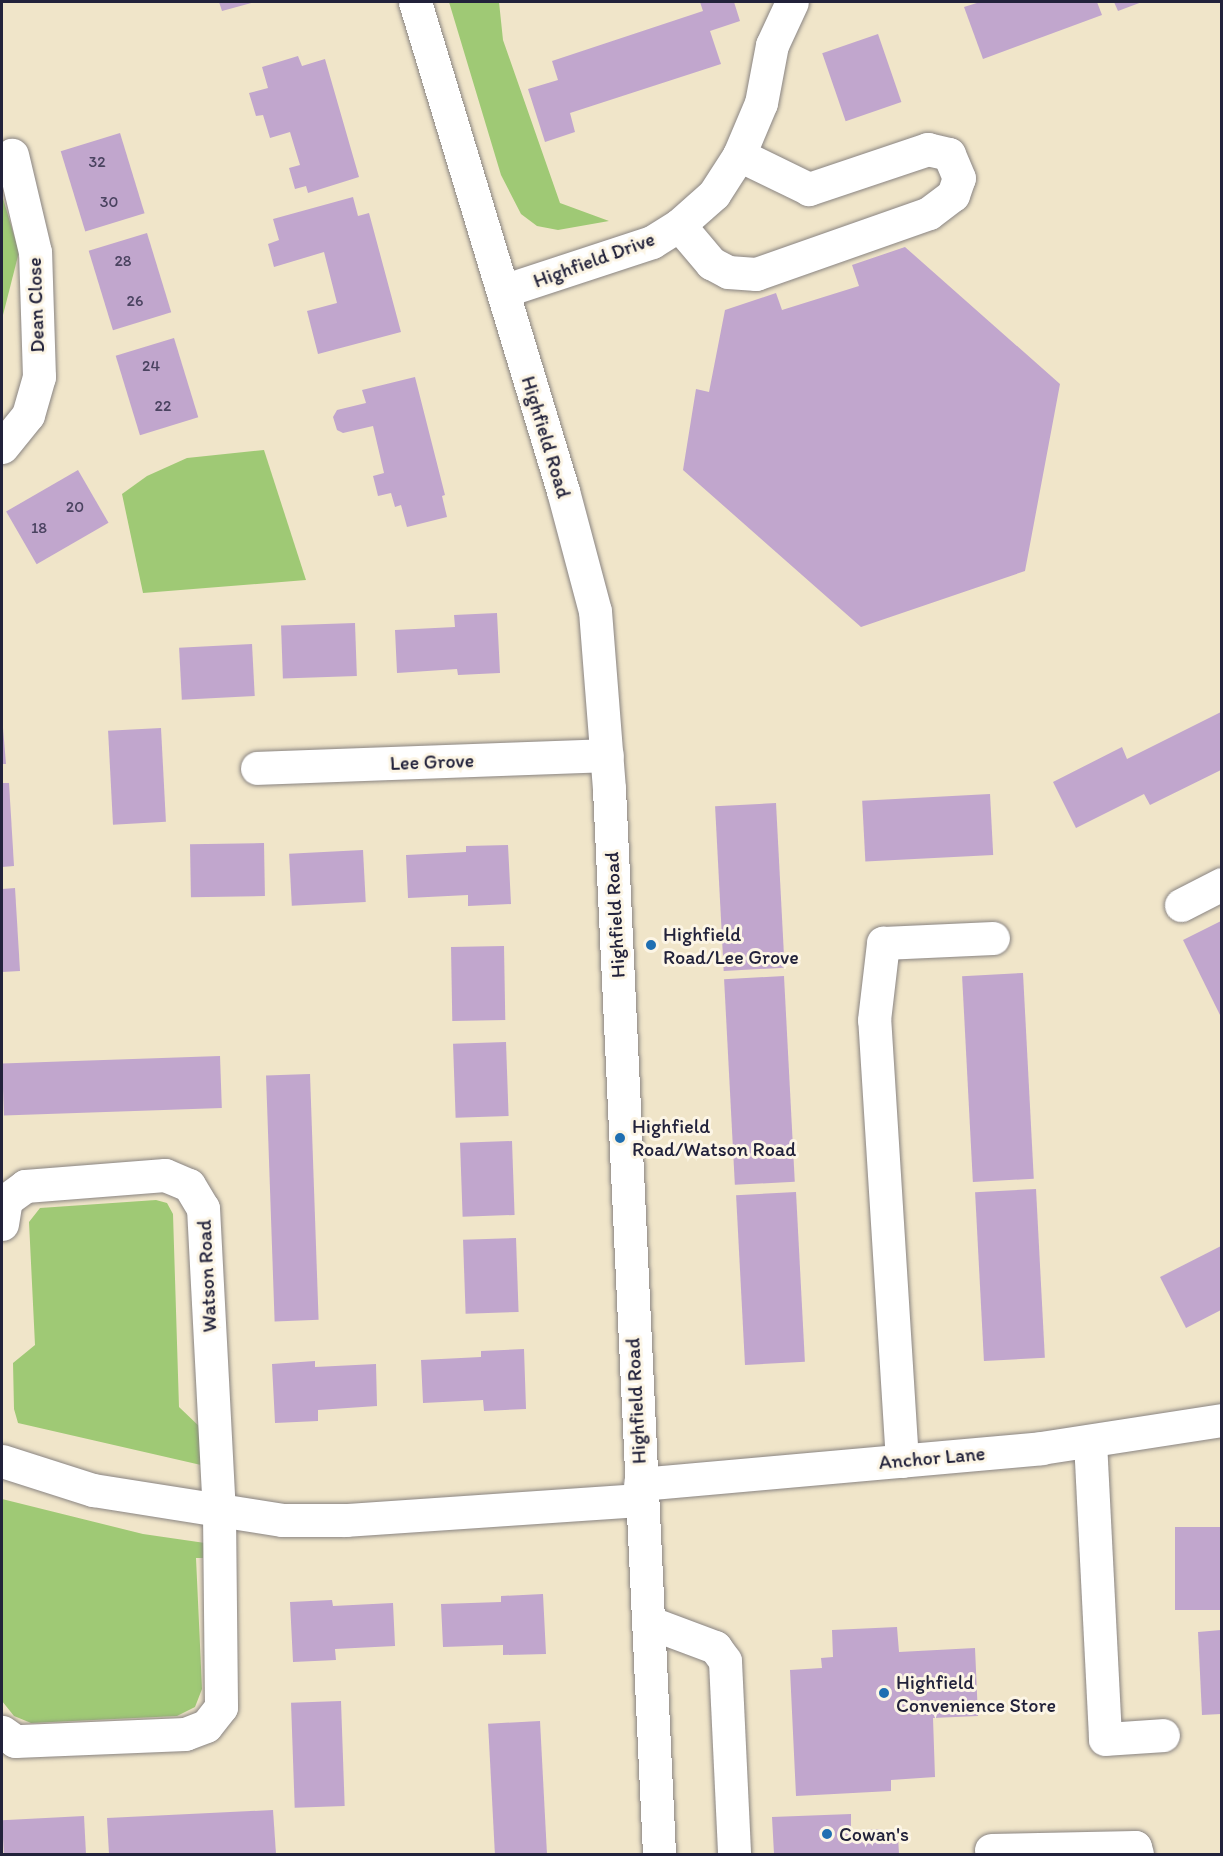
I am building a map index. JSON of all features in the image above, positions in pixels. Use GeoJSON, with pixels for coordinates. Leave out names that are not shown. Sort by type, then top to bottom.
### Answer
{"type":"FeatureCollection","features":[{"type":"Feature","properties":{"kind":"street","name":"Highfield Road"},"geometry":{"type":"LineString","coordinates":[[415,2],[503,291],[595,611],[607,755],[659,1854]]}},
{"type":"Feature","properties":{"kind":"street","name":"Highfield Drive"},"geometry":{"type":"LineString","coordinates":[[503,291],[652,242],[679,225],[714,194],[740,155],[761,103],[772,45],[792,2]]}},
{"type":"Feature","properties":{"kind":"street"},"geometry":{"type":"LineString","coordinates":[[679,225],[711,263],[728,272],[756,274],[929,213],[953,195],[959,178],[949,154],[928,149],[809,189],[740,155]]}},
{"type":"Feature","properties":{"kind":"street","name":"Dean Close"},"geometry":{"type":"LineString","coordinates":[[2,447],[28,414],[39,377],[35,252],[12,155]]}},
{"type":"Feature","properties":{"kind":"street","name":"Lee Grove"},"geometry":{"type":"LineString","coordinates":[[257,768],[607,755]]}},
{"type":"Feature","properties":{"kind":"street"},"geometry":{"type":"LineString","coordinates":[[1181,905],[1221,884]]}},
{"type":"Feature","properties":{"kind":"street"},"geometry":{"type":"LineString","coordinates":[[902,1461],[874,1020],[883,943],[993,938]]}},
{"type":"Feature","properties":{"kind":"street","name":"Watson Road"},"geometry":{"type":"LineString","coordinates":[[2,1224],[6,1200],[25,1186],[165,1175],[189,1185],[204,1209],[219,1513],[221,1707],[206,1726],[185,1734],[15,1741],[2,1732]]}},
{"type":"Feature","properties":{"kind":"street","name":"Anchor Lane"},"geometry":{"type":"LineString","coordinates":[[641,1492],[1090,1441],[1221,1420]]}},
{"type":"Feature","properties":{"kind":"street"},"geometry":{"type":"LineString","coordinates":[[1090,1441],[1105,1739],[1163,1735]]}},
{"type":"Feature","properties":{"kind":"street"},"geometry":{"type":"LineString","coordinates":[[2,1461],[93,1490],[219,1513],[282,1520],[346,1520],[641,1492]]}},
{"type":"Feature","properties":{"kind":"street"},"geometry":{"type":"LineString","coordinates":[[648,1622],[715,1647],[725,1661],[734,1854]]}},
{"type":"Feature","properties":{"kind":"street"},"geometry":{"type":"LineString","coordinates":[[991,1850],[1136,1851]]}},
{"type":"Feature","properties":{"kind":"green space"},"geometry":{"type":"Polygon","coordinates":[[[449,2],[499,2],[503,40],[560,203],[609,221],[558,230],[537,226],[521,214],[501,175],[449,2]]]}},
{"type":"Feature","properties":{"kind":"green space"},"geometry":{"type":"Polygon","coordinates":[[[2,195],[19,252],[2,319],[2,195]]]}},
{"type":"Feature","properties":{"kind":"green space"},"geometry":{"type":"Polygon","coordinates":[[[264,450],[306,580],[143,593],[122,494],[147,476],[187,458],[264,450]]]}},
{"type":"Feature","properties":{"kind":"green space"},"geometry":{"type":"Polygon","coordinates":[[[156,1200],[167,1203],[173,1214],[179,1407],[201,1428],[201,1465],[18,1423],[14,1409],[13,1363],[35,1345],[29,1222],[40,1208],[156,1200]]]}},
{"type":"Feature","properties":{"kind":"green space"},"geometry":{"type":"Polygon","coordinates":[[[2,1499],[143,1534],[205,1543],[203,1558],[196,1558],[202,1689],[195,1707],[177,1716],[31,1723],[14,1716],[2,1701],[2,1499]]]}},
{"type":"Feature","properties":{"kind":"building"},"geometry":{"type":"Polygon","coordinates":[[[219,2],[255,2],[222,11],[219,2]]]}},
{"type":"Feature","properties":{"kind":"building"},"geometry":{"type":"Polygon","coordinates":[[[700,2],[734,2],[740,21],[710,31],[721,64],[570,113],[575,132],[545,142],[528,89],[558,80],[552,61],[703,11],[700,2]]]}},
{"type":"Feature","properties":{"kind":"building"},"geometry":{"type":"Polygon","coordinates":[[[980,2],[1097,2],[1102,15],[983,59],[964,7],[980,2]]]}},
{"type":"Feature","properties":{"kind":"building"},"geometry":{"type":"Polygon","coordinates":[[[1114,2],[1142,2],[1118,11],[1114,2]]]}},
{"type":"Feature","properties":{"kind":"building"},"geometry":{"type":"Polygon","coordinates":[[[878,34],[901,102],[846,121],[822,53],[878,34]]]}},
{"type":"Feature","properties":{"kind":"building"},"geometry":{"type":"Polygon","coordinates":[[[298,56],[302,66],[325,59],[359,177],[308,193],[306,186],[295,189],[289,168],[300,165],[290,132],[270,138],[263,115],[256,116],[249,93],[268,88],[262,67],[298,56]]]}},
{"type":"Feature","properties":{"kind":"building"},"geometry":{"type":"Polygon","coordinates":[[[120,133],[145,213],[85,231],[61,151],[120,133]]]}},
{"type":"Feature","properties":{"kind":"building"},"geometry":{"type":"Polygon","coordinates":[[[353,197],[358,216],[369,213],[401,332],[318,354],[307,311],[337,303],[324,252],[274,267],[268,244],[279,240],[273,219],[353,197]]]}},
{"type":"Feature","properties":{"kind":"building"},"geometry":{"type":"Polygon","coordinates":[[[147,233],[171,312],[113,330],[89,251],[147,233]]]}},
{"type":"Feature","properties":{"kind":"building"},"geometry":{"type":"Polygon","coordinates":[[[905,247],[1060,384],[1025,571],[861,627],[683,470],[696,389],[709,392],[725,310],[776,293],[782,310],[859,286],[852,265],[905,247]]]}},
{"type":"Feature","properties":{"kind":"building"},"geometry":{"type":"Polygon","coordinates":[[[174,338],[198,417],[140,435],[116,356],[174,338]]]}},
{"type":"Feature","properties":{"kind":"building"},"geometry":{"type":"Polygon","coordinates":[[[415,377],[445,495],[442,496],[447,517],[407,527],[401,505],[395,507],[391,493],[378,496],[373,476],[384,473],[373,426],[343,433],[337,430],[333,417],[337,410],[366,403],[362,390],[415,377]]]}},
{"type":"Feature","properties":{"kind":"building"},"geometry":{"type":"Polygon","coordinates":[[[78,470],[108,523],[37,564],[6,512],[78,470]]]}},
{"type":"Feature","properties":{"kind":"building"},"geometry":{"type":"Polygon","coordinates":[[[497,613],[500,673],[458,675],[457,669],[397,673],[395,630],[455,627],[454,615],[497,613]]]}},
{"type":"Feature","properties":{"kind":"building"},"geometry":{"type":"Polygon","coordinates":[[[355,623],[357,676],[283,679],[281,626],[355,623]]]}},
{"type":"Feature","properties":{"kind":"building"},"geometry":{"type":"Polygon","coordinates":[[[252,644],[255,696],[182,700],[179,648],[252,644]]]}},
{"type":"Feature","properties":{"kind":"building"},"geometry":{"type":"Polygon","coordinates":[[[1221,712],[1221,770],[1150,805],[1144,794],[1076,828],[1053,782],[1122,747],[1127,759],[1221,712]]]}},
{"type":"Feature","properties":{"kind":"building"},"geometry":{"type":"Polygon","coordinates":[[[2,716],[6,764],[2,764],[2,716]]]}},
{"type":"Feature","properties":{"kind":"building"},"geometry":{"type":"Polygon","coordinates":[[[161,728],[166,822],[113,825],[108,731],[161,728]]]}},
{"type":"Feature","properties":{"kind":"building"},"geometry":{"type":"Polygon","coordinates":[[[2,783],[9,783],[14,866],[2,867],[2,783]]]}},
{"type":"Feature","properties":{"kind":"building"},"geometry":{"type":"Polygon","coordinates":[[[990,794],[993,855],[865,862],[862,801],[990,794]]]}},
{"type":"Feature","properties":{"kind":"building"},"geometry":{"type":"Polygon","coordinates":[[[776,803],[785,968],[724,971],[715,806],[776,803]]]}},
{"type":"Feature","properties":{"kind":"building"},"geometry":{"type":"Polygon","coordinates":[[[264,843],[265,896],[191,897],[190,844],[264,843]]]}},
{"type":"Feature","properties":{"kind":"building"},"geometry":{"type":"Polygon","coordinates":[[[508,845],[511,904],[468,906],[468,895],[408,898],[406,855],[466,852],[466,846],[508,845]]]}},
{"type":"Feature","properties":{"kind":"building"},"geometry":{"type":"Polygon","coordinates":[[[363,850],[366,902],[292,906],[289,854],[363,850]]]}},
{"type":"Feature","properties":{"kind":"building"},"geometry":{"type":"Polygon","coordinates":[[[15,888],[20,971],[2,972],[2,889],[15,888]]]}},
{"type":"Feature","properties":{"kind":"building"},"geometry":{"type":"Polygon","coordinates":[[[1221,921],[1221,1017],[1183,940],[1221,921]]]}},
{"type":"Feature","properties":{"kind":"building"},"geometry":{"type":"Polygon","coordinates":[[[504,946],[505,1020],[452,1021],[451,947],[504,946]]]}},
{"type":"Feature","properties":{"kind":"building"},"geometry":{"type":"Polygon","coordinates":[[[1023,973],[1034,1179],[973,1182],[962,976],[1023,973]]]}},
{"type":"Feature","properties":{"kind":"building"},"geometry":{"type":"Polygon","coordinates":[[[784,976],[795,1182],[735,1185],[724,979],[784,976]]]}},
{"type":"Feature","properties":{"kind":"building"},"geometry":{"type":"Polygon","coordinates":[[[506,1042],[509,1116],[456,1118],[453,1044],[506,1042]]]}},
{"type":"Feature","properties":{"kind":"building"},"geometry":{"type":"Polygon","coordinates":[[[220,1056],[222,1108],[4,1116],[2,1064],[220,1056]]]}},
{"type":"Feature","properties":{"kind":"building"},"geometry":{"type":"Polygon","coordinates":[[[310,1074],[319,1320],[275,1321],[266,1076],[310,1074]]]}},
{"type":"Feature","properties":{"kind":"building"},"geometry":{"type":"Polygon","coordinates":[[[512,1141],[515,1215],[463,1217],[460,1143],[512,1141]]]}},
{"type":"Feature","properties":{"kind":"building"},"geometry":{"type":"Polygon","coordinates":[[[1036,1189],[1045,1358],[984,1361],[975,1192],[1036,1189]]]}},
{"type":"Feature","properties":{"kind":"building"},"geometry":{"type":"Polygon","coordinates":[[[796,1192],[805,1362],[745,1365],[736,1195],[796,1192]]]}},
{"type":"Feature","properties":{"kind":"building"},"geometry":{"type":"Polygon","coordinates":[[[516,1238],[519,1312],[466,1314],[463,1240],[516,1238]]]}},
{"type":"Feature","properties":{"kind":"building"},"geometry":{"type":"Polygon","coordinates":[[[1221,1246],[1221,1310],[1186,1328],[1160,1277],[1221,1246]]]}},
{"type":"Feature","properties":{"kind":"building"},"geometry":{"type":"Polygon","coordinates":[[[524,1349],[526,1409],[484,1411],[483,1400],[423,1403],[421,1360],[481,1357],[481,1351],[524,1349]]]}},
{"type":"Feature","properties":{"kind":"building"},"geometry":{"type":"Polygon","coordinates":[[[315,1361],[315,1367],[376,1364],[377,1406],[318,1410],[318,1421],[275,1423],[272,1364],[315,1361]]]}},
{"type":"Feature","properties":{"kind":"building"},"geometry":{"type":"Polygon","coordinates":[[[1175,1527],[1221,1527],[1221,1610],[1175,1610],[1175,1527]]]}},
{"type":"Feature","properties":{"kind":"building"},"geometry":{"type":"Polygon","coordinates":[[[543,1594],[546,1654],[503,1655],[503,1645],[443,1647],[441,1604],[501,1602],[501,1596],[543,1594]]]}},
{"type":"Feature","properties":{"kind":"building"},"geometry":{"type":"Polygon","coordinates":[[[332,1600],[333,1606],[393,1603],[395,1646],[335,1649],[336,1660],[293,1662],[290,1602],[332,1600]]]}},
{"type":"Feature","properties":{"kind":"building"},"geometry":{"type":"Polygon","coordinates":[[[897,1627],[899,1652],[975,1648],[978,1716],[933,1718],[935,1777],[891,1780],[891,1791],[796,1796],[790,1670],[822,1668],[821,1658],[833,1657],[832,1630],[897,1627]]]}},
{"type":"Feature","properties":{"kind":"building"},"geometry":{"type":"Polygon","coordinates":[[[1221,1630],[1221,1714],[1202,1715],[1198,1632],[1221,1630]]]}},
{"type":"Feature","properties":{"kind":"building"},"geometry":{"type":"Polygon","coordinates":[[[341,1701],[345,1806],[295,1808],[291,1703],[341,1701]]]}},
{"type":"Feature","properties":{"kind":"building"},"geometry":{"type":"Polygon","coordinates":[[[540,1721],[547,1854],[495,1854],[488,1724],[540,1721]]]}},
{"type":"Feature","properties":{"kind":"building"},"geometry":{"type":"Polygon","coordinates":[[[273,1810],[276,1854],[109,1854],[107,1818],[273,1810]]]}},
{"type":"Feature","properties":{"kind":"building","name":"Cowan's"},"geometry":{"type":"Polygon","coordinates":[[[851,1814],[851,1831],[881,1829],[882,1837],[898,1836],[899,1854],[774,1854],[772,1817],[851,1814]]]}},
{"type":"Feature","properties":{"kind":"building"},"geometry":{"type":"Polygon","coordinates":[[[84,1816],[86,1854],[4,1854],[2,1820],[84,1816]]]}},
{"type":"Feature","properties":{"kind":"place","name":"Highfield Road/Lee Grove"},"geometry":{"type":"Point","coordinates":[651,945]}},
{"type":"Feature","properties":{"kind":"place","name":"Highfield Road/Watson Road"},"geometry":{"type":"Point","coordinates":[620,1138]}},
{"type":"Feature","properties":{"kind":"place","name":"Highfield Convenience Store"},"geometry":{"type":"Point","coordinates":[884,1693]}},
{"type":"Feature","properties":{"kind":"place","name":"Cowan's"},"geometry":{"type":"Point","coordinates":[827,1834]}}]}
